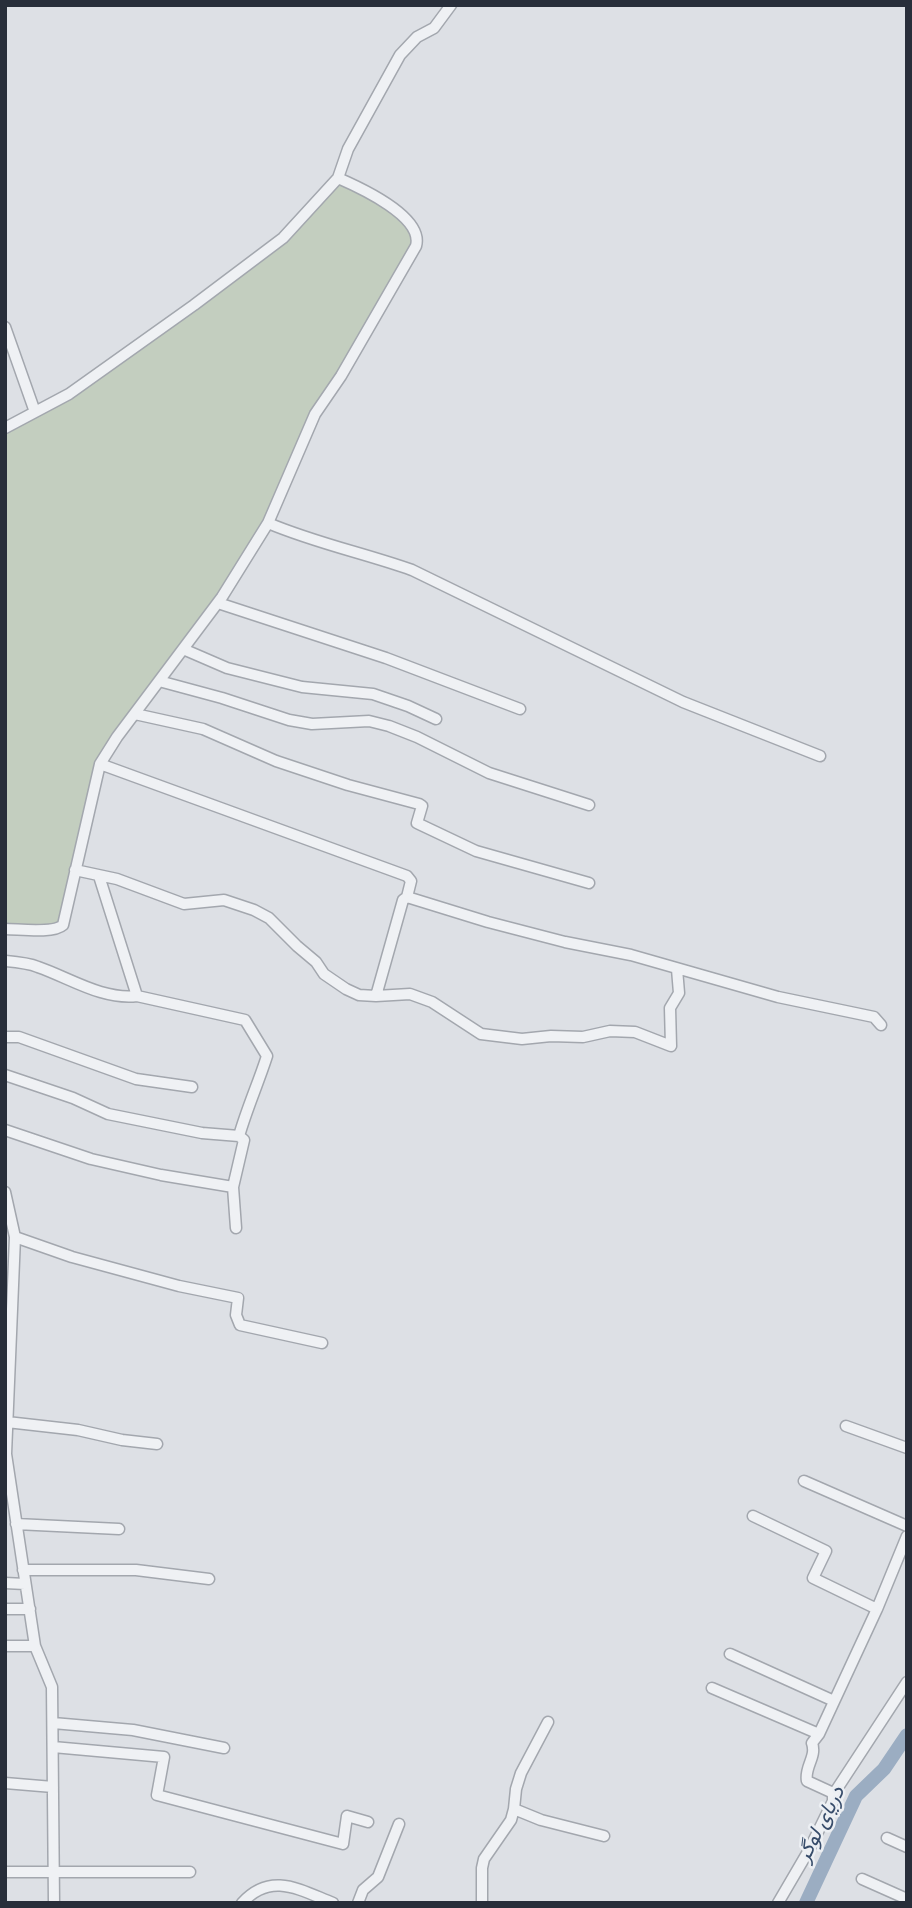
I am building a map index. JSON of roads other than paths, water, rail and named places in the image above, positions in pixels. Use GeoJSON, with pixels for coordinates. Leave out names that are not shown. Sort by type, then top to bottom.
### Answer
{"type":"FeatureCollection","features":[{"type":"Feature","properties":{"kind":"street"},"geometry":{"type":"LineString","coordinates":[[5,428],[69,394],[283,238],[338,178],[348,149],[400,55],[417,37],[434,28],[452,5]]}},
{"type":"Feature","properties":{"kind":"street"},"geometry":{"type":"LineString","coordinates":[[5,929],[59,929],[63,925],[100,764],[117,737],[218,603],[268,523],[315,414],[392,291],[418,238],[414,227],[398,211],[338,178]]}},
{"type":"Feature","properties":{"kind":"street"},"geometry":{"type":"LineString","coordinates":[[5,327],[35,412]]}},
{"type":"Feature","properties":{"kind":"street"},"geometry":{"type":"LineString","coordinates":[[268,523],[304,538],[412,570],[683,702],[820,756]]}},
{"type":"Feature","properties":{"kind":"street"},"geometry":{"type":"LineString","coordinates":[[218,603],[386,658],[520,709]]}},
{"type":"Feature","properties":{"kind":"street"},"geometry":{"type":"LineString","coordinates":[[183,649],[227,668],[302,687],[373,694],[436,719]]}},
{"type":"Feature","properties":{"kind":"street"},"geometry":{"type":"LineString","coordinates":[[159,681],[289,720],[312,724],[369,721],[389,726],[489,773],[589,805]]}},
{"type":"Feature","properties":{"kind":"street"},"geometry":{"type":"LineString","coordinates":[[135,713],[203,729],[288,765],[419,804],[422,806],[417,822],[419,824],[475,851],[589,883]]}},
{"type":"Feature","properties":{"kind":"street"},"geometry":{"type":"LineString","coordinates":[[100,764],[398,872],[411,881],[407,897],[403,900],[376,996]]}},
{"type":"Feature","properties":{"kind":"street"},"geometry":{"type":"LineString","coordinates":[[75,870],[117,879],[184,904],[224,900],[254,910],[269,918],[316,962],[324,974],[359,995],[410,994],[432,1002],[471,1029],[491,1037],[583,1037],[610,1031],[635,1032],[671,1046],[670,1008],[680,993],[677,970]]}},
{"type":"Feature","properties":{"kind":"street"},"geometry":{"type":"LineString","coordinates":[[99,876],[137,996]]}},
{"type":"Feature","properties":{"kind":"street"},"geometry":{"type":"LineString","coordinates":[[407,897],[501,926],[631,955],[778,997],[874,1017],[881,1025]]}},
{"type":"Feature","properties":{"kind":"street"},"geometry":{"type":"LineString","coordinates":[[5,961],[40,967],[70,981],[117,996],[137,996],[237,1017],[248,1023],[267,1056],[239,1136]]}},
{"type":"Feature","properties":{"kind":"street"},"geometry":{"type":"LineString","coordinates":[[5,1037],[19,1037],[143,1081],[192,1087]]}},
{"type":"Feature","properties":{"kind":"street"},"geometry":{"type":"LineString","coordinates":[[5,1075],[73,1098],[108,1114],[202,1133],[239,1136],[244,1140],[233,1187],[236,1228]]}},
{"type":"Feature","properties":{"kind":"street"},"geometry":{"type":"LineString","coordinates":[[5,1130],[91,1159],[161,1175],[233,1187]]}},
{"type":"Feature","properties":{"kind":"street"},"geometry":{"type":"LineString","coordinates":[[5,1192],[15,1237],[8,1281],[6,1454],[35,1646],[52,1687],[54,1903]]}},
{"type":"Feature","properties":{"kind":"street"},"geometry":{"type":"LineString","coordinates":[[15,1237],[72,1257],[179,1286],[238,1297],[236,1315],[240,1325],[322,1343]]}},
{"type":"Feature","properties":{"kind":"street"},"geometry":{"type":"LineString","coordinates":[[7,1422],[78,1430],[122,1440],[157,1444]]}},
{"type":"Feature","properties":{"kind":"street"},"geometry":{"type":"LineString","coordinates":[[846,1426],[907,1447]]}},
{"type":"Feature","properties":{"kind":"street"},"geometry":{"type":"LineString","coordinates":[[804,1480],[907,1526]]}},
{"type":"Feature","properties":{"kind":"street"},"geometry":{"type":"LineString","coordinates":[[753,1516],[826,1551],[813,1578],[877,1609]]}},
{"type":"Feature","properties":{"kind":"street"},"geometry":{"type":"LineString","coordinates":[[16,1524],[119,1529]]}},
{"type":"Feature","properties":{"kind":"street"},"geometry":{"type":"LineString","coordinates":[[833,1795],[807,1781],[806,1775],[814,1756],[812,1743],[819,1734],[877,1609],[901,1565],[907,1536]]}},
{"type":"Feature","properties":{"kind":"street"},"geometry":{"type":"LineString","coordinates":[[5,1544],[19,1544]]}},
{"type":"Feature","properties":{"kind":"street"},"geometry":{"type":"LineString","coordinates":[[23,1570],[136,1570],[209,1579]]}},
{"type":"Feature","properties":{"kind":"street"},"geometry":{"type":"LineString","coordinates":[[5,1583],[25,1584]]}},
{"type":"Feature","properties":{"kind":"street"},"geometry":{"type":"LineString","coordinates":[[5,1609],[30,1609]]}},
{"type":"Feature","properties":{"kind":"street"},"geometry":{"type":"LineString","coordinates":[[5,1646],[35,1646]]}},
{"type":"Feature","properties":{"kind":"street"},"geometry":{"type":"LineString","coordinates":[[730,1654],[834,1701]]}},
{"type":"Feature","properties":{"kind":"street"},"geometry":{"type":"LineString","coordinates":[[778,1903],[809,1850],[833,1801],[833,1795],[907,1682]]}},
{"type":"Feature","properties":{"kind":"street"},"geometry":{"type":"LineString","coordinates":[[712,1688],[819,1734]]}},
{"type":"Feature","properties":{"kind":"street"},"geometry":{"type":"LineString","coordinates":[[482,1903],[484,1858],[505,1831],[514,1809],[521,1773],[548,1721]]}},
{"type":"Feature","properties":{"kind":"street"},"geometry":{"type":"LineString","coordinates":[[53,1723],[133,1730],[224,1748]]}},
{"type":"Feature","properties":{"kind":"street"},"geometry":{"type":"LineString","coordinates":[[53,1747],[164,1757],[157,1795],[343,1844],[347,1816],[368,1822]]}},
{"type":"Feature","properties":{"kind":"street"},"geometry":{"type":"LineString","coordinates":[[5,1783],[52,1787]]}},
{"type":"Feature","properties":{"kind":"street"},"geometry":{"type":"LineString","coordinates":[[514,1809],[541,1820],[604,1836]]}},
{"type":"Feature","properties":{"kind":"street"},"geometry":{"type":"LineString","coordinates":[[358,1903],[363,1890],[379,1877],[399,1824]]}},
{"type":"Feature","properties":{"kind":"street"},"geometry":{"type":"LineString","coordinates":[[887,1838],[907,1847]]}},
{"type":"Feature","properties":{"kind":"street"},"geometry":{"type":"LineString","coordinates":[[5,1872],[190,1872]]}},
{"type":"Feature","properties":{"kind":"street"},"geometry":{"type":"LineString","coordinates":[[862,1879],[907,1899]]}},
{"type":"Feature","properties":{"kind":"street"},"geometry":{"type":"LineString","coordinates":[[242,1903],[256,1889],[280,1886],[296,1888],[333,1903]]}},
{"type":"Feature","properties":{"kind":"waterway","name":"دریای لوگر"},"geometry":{"type":"LineString","coordinates":[[806,1903],[856,1796],[884,1769],[907,1735]]}}]}
